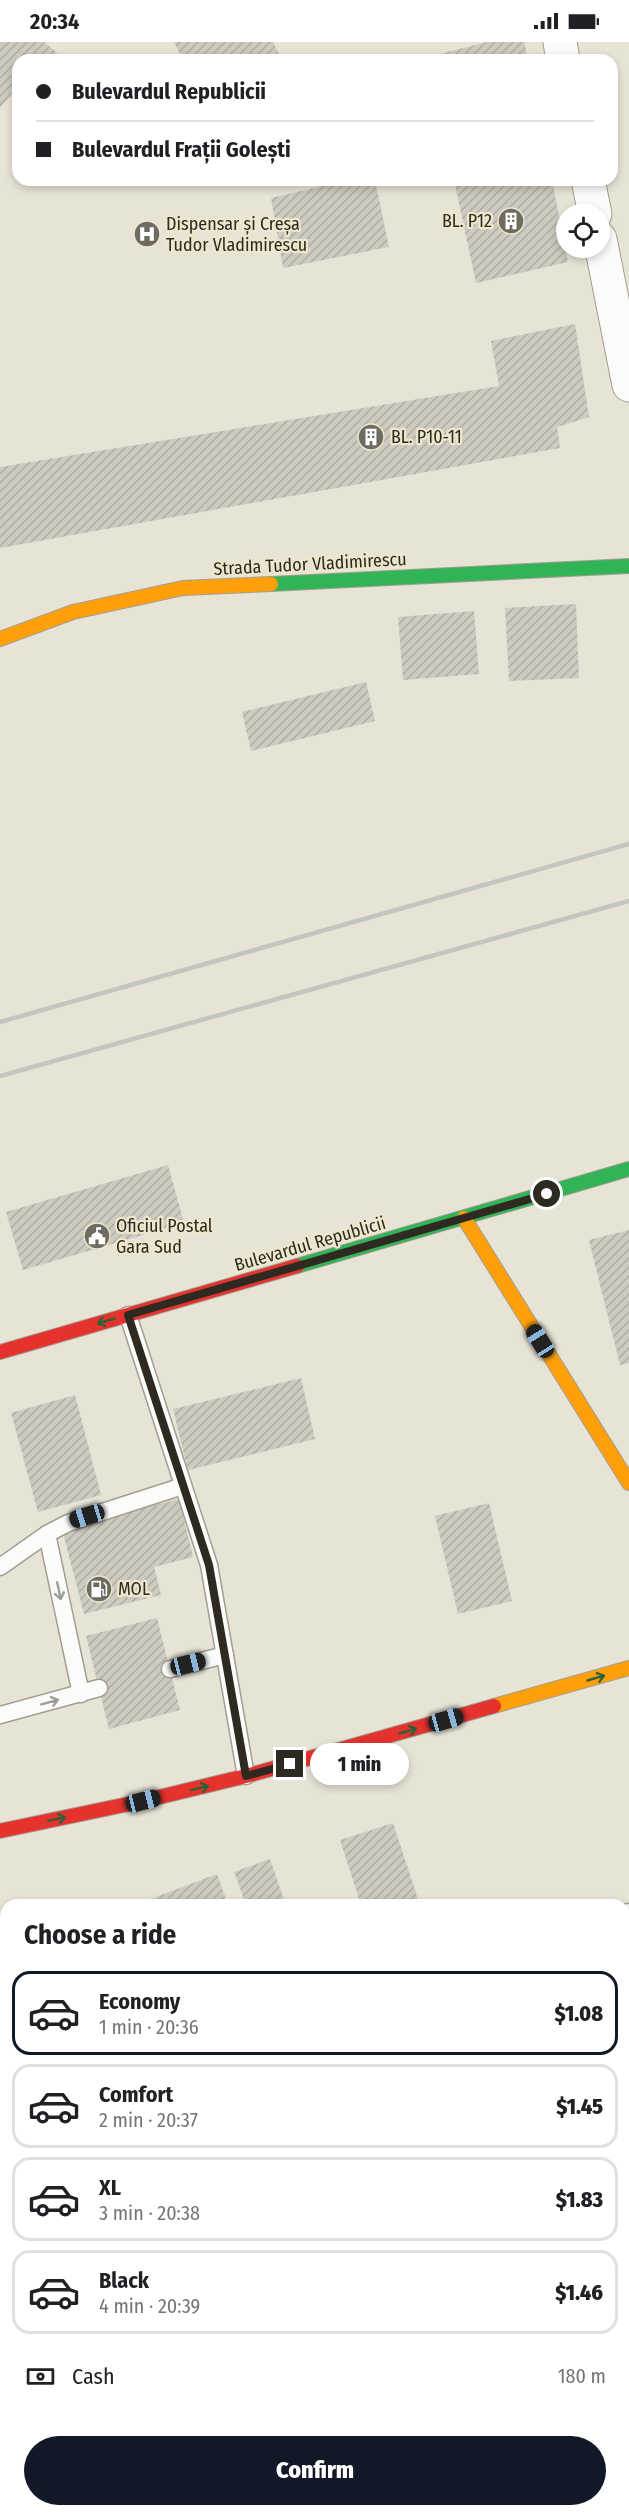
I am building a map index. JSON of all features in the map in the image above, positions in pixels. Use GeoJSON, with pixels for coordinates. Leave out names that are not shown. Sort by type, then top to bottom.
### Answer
{"type":"FeatureCollection","features":[{"type":"Feature","properties":{"kind":"main road","name":"Strada Tudor Vladimirescu"},"geometry":{"type":"LineString","coordinates":[[0,639],[73,612],[183,588],[629,566]]}},
{"type":"Feature","properties":{"kind":"main road","name":"Bulevardul Republicii"},"geometry":{"type":"LineString","coordinates":[[0,1352],[629,1169]]}},
{"type":"Feature","properties":{"kind":"main road"},"geometry":{"type":"LineString","coordinates":[[464,1218],[629,1483]]}},
{"type":"Feature","properties":{"kind":"main road"},"geometry":{"type":"LineString","coordinates":[[0,1831],[143,1801],[246,1776],[629,1668]]}},
{"type":"Feature","properties":{"kind":"street"},"geometry":{"type":"LineString","coordinates":[[589,186],[593,204]]}},
{"type":"Feature","properties":{"kind":"street"},"geometry":{"type":"LineString","coordinates":[[608,258],[620,289],[629,385]]}},
{"type":"Feature","properties":{"kind":"lane"},"geometry":{"type":"LineString","coordinates":[[128,1315],[209,1565],[246,1776]]}},
{"type":"Feature","properties":{"kind":"lane"},"geometry":{"type":"LineString","coordinates":[[0,1567],[68,1522],[183,1486]]}},
{"type":"Feature","properties":{"kind":"lane"},"geometry":{"type":"LineString","coordinates":[[47,1534],[81,1694]]}},
{"type":"Feature","properties":{"kind":"lane"},"geometry":{"type":"LineString","coordinates":[[170,1669],[225,1655]]}},
{"type":"Feature","properties":{"kind":"lane"},"geometry":{"type":"LineString","coordinates":[[0,1716],[99,1688]]}},
{"type":"Feature","properties":{"kind":"building"},"geometry":{"type":"Polygon","coordinates":[[[0,42],[44,42],[58,54],[12,54],[12,94],[0,108],[0,42]]]}},
{"type":"Feature","properties":{"kind":"building"},"geometry":{"type":"Polygon","coordinates":[[[174,42],[273,42],[279,54],[180,54],[174,42]]]}},
{"type":"Feature","properties":{"kind":"building"},"geometry":{"type":"Polygon","coordinates":[[[487,42],[524,42],[527,54],[440,54],[487,42]]]}},
{"type":"Feature","properties":{"kind":"building"},"geometry":{"type":"Polygon","coordinates":[[[323,186],[376,186],[389,247],[283,268],[271,198],[323,186]]]}},
{"type":"Feature","properties":{"kind":"building","name":"BL. P12"},"geometry":{"type":"Polygon","coordinates":[[[455,186],[553,186],[557,204],[556,258],[567,258],[568,262],[476,283],[455,186]]]}},
{"type":"Feature","properties":{"kind":"building","name":"BL. P10-11"},"geometry":{"type":"Polygon","coordinates":[[[575,324],[589,417],[557,427],[560,448],[0,548],[0,467],[499,386],[491,341],[575,324]]]}},
{"type":"Feature","properties":{"kind":"building"},"geometry":{"type":"Polygon","coordinates":[[[576,604],[579,678],[509,681],[505,608],[576,604]]]}},
{"type":"Feature","properties":{"kind":"building"},"geometry":{"type":"Polygon","coordinates":[[[474,611],[479,674],[403,680],[398,617],[474,611]]]}},
{"type":"Feature","properties":{"kind":"building"},"geometry":{"type":"Polygon","coordinates":[[[366,682],[375,721],[251,751],[242,712],[366,682]]]}},
{"type":"Feature","properties":{"kind":"building"},"geometry":{"type":"Polygon","coordinates":[[[168,1165],[184,1223],[23,1270],[6,1212],[168,1165]]]}},
{"type":"Feature","properties":{"kind":"building"},"geometry":{"type":"Polygon","coordinates":[[[629,1230],[629,1363],[620,1365],[589,1240],[629,1230]]]}},
{"type":"Feature","properties":{"kind":"building"},"geometry":{"type":"Polygon","coordinates":[[[301,1378],[315,1439],[188,1470],[173,1409],[301,1378]]]}},
{"type":"Feature","properties":{"kind":"building"},"geometry":{"type":"Polygon","coordinates":[[[75,1395],[101,1495],[38,1512],[11,1413],[75,1395]]]}},
{"type":"Feature","properties":{"kind":"building"},"geometry":{"type":"Polygon","coordinates":[[[179,1499],[193,1557],[154,1567],[161,1595],[84,1614],[62,1529],[179,1499]]]}},
{"type":"Feature","properties":{"kind":"building"},"geometry":{"type":"Polygon","coordinates":[[[489,1503],[512,1601],[458,1614],[435,1516],[489,1503]]]}},
{"type":"Feature","properties":{"kind":"building"},"geometry":{"type":"Polygon","coordinates":[[[157,1618],[180,1710],[109,1729],[86,1636],[157,1618]]]}},
{"type":"Feature","properties":{"kind":"building"},"geometry":{"type":"Polygon","coordinates":[[[393,1823],[418,1899],[359,1899],[340,1840],[393,1823]]]}},
{"type":"Feature","properties":{"kind":"building"},"geometry":{"type":"Polygon","coordinates":[[[270,1859],[284,1899],[244,1899],[234,1872],[270,1859]]]}},
{"type":"Feature","properties":{"kind":"building"},"geometry":{"type":"Polygon","coordinates":[[[217,1874],[226,1899],[151,1899],[217,1874]]]}},
{"type":"Feature","properties":{"kind":"railway"},"geometry":{"type":"LineString","coordinates":[[0,1022],[629,844]]}},
{"type":"Feature","properties":{"kind":"railway"},"geometry":{"type":"LineString","coordinates":[[0,1076],[629,901]]}},
{"type":"Feature","properties":{"kind":"traffic: fast"},"geometry":{"type":"LineString","coordinates":[[271,584],[629,566]]}},
{"type":"Feature","properties":{"kind":"traffic: fast"},"geometry":{"type":"LineString","coordinates":[[297,1266],[629,1169]]}},
{"type":"Feature","properties":{"kind":"traffic: slow"},"geometry":{"type":"LineString","coordinates":[[0,639],[73,612],[183,588],[271,584]]}},
{"type":"Feature","properties":{"kind":"traffic: slow"},"geometry":{"type":"LineString","coordinates":[[464,1218],[629,1483]]}},
{"type":"Feature","properties":{"kind":"traffic: slow"},"geometry":{"type":"LineString","coordinates":[[494,1706],[629,1668]]}},
{"type":"Feature","properties":{"kind":"traffic: jam"},"geometry":{"type":"LineString","coordinates":[[0,1352],[297,1266]]}},
{"type":"Feature","properties":{"kind":"traffic: jam"},"geometry":{"type":"LineString","coordinates":[[0,1831],[143,1801],[246,1776],[494,1706]]}},
{"type":"Feature","properties":{"kind":"place","name":"BL. P12"},"geometry":{"type":"Point","coordinates":[511,221]}},
{"type":"Feature","properties":{"kind":"place","name":"Dispensar și Creșa Tudor Vladimirescu"},"geometry":{"type":"Point","coordinates":[147,234]}},
{"type":"Feature","properties":{"kind":"place","name":"BL. P10-11"},"geometry":{"type":"Point","coordinates":[371,437]}},
{"type":"Feature","properties":{"kind":"place","name":"Oficiul Postal Gara Sud"},"geometry":{"type":"Point","coordinates":[97,1236]}},
{"type":"Feature","properties":{"kind":"place","name":"MOL"},"geometry":{"type":"Point","coordinates":[99,1589]}},
{"type":"Feature","properties":{"kind":"route"},"geometry":{"type":"LineString","coordinates":[[290,1764],[246,1776],[209,1565],[128,1315],[547,1194]]}}]}
